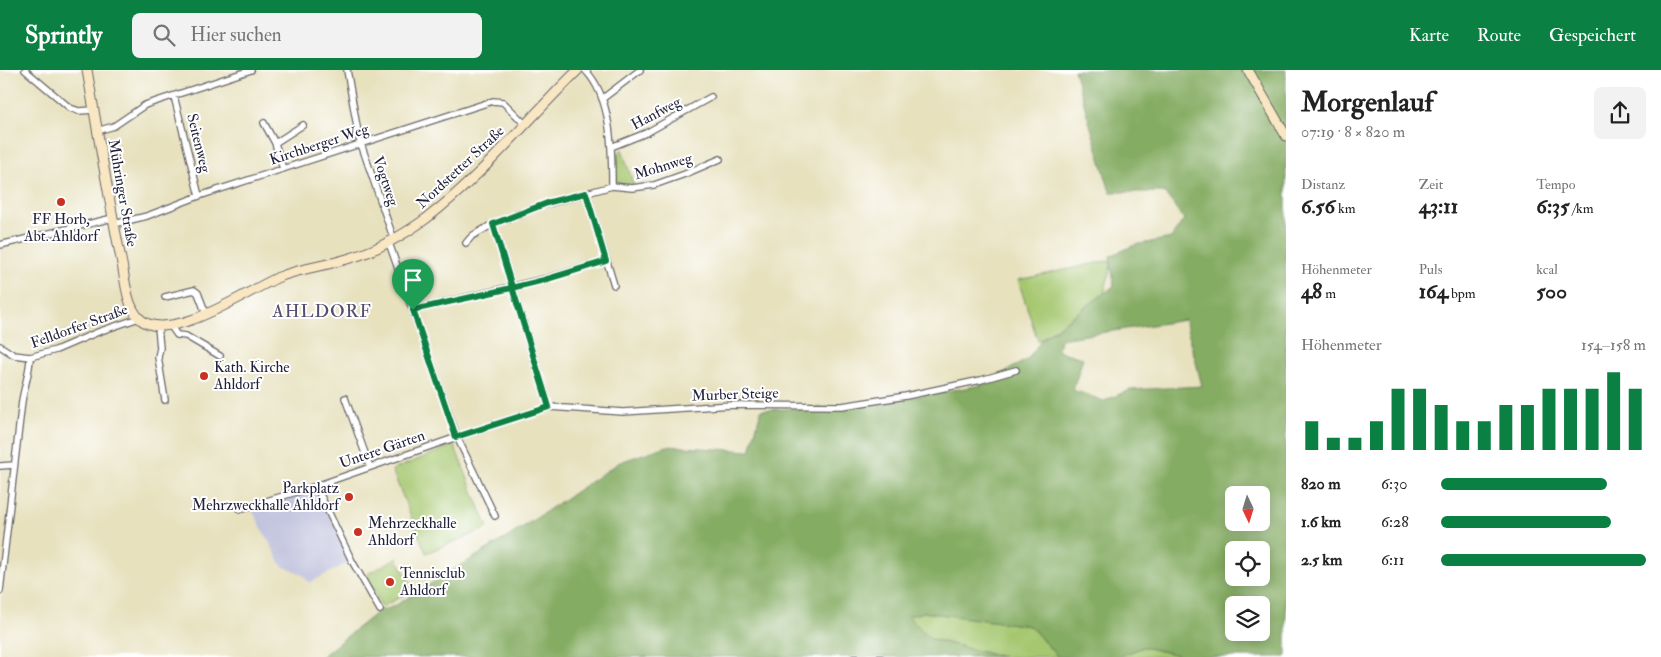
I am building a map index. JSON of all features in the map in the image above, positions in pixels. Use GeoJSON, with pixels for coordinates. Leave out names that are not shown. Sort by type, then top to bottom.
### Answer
{"type":"FeatureCollection","features":[{"type":"Feature","properties":{"kind":"street"},"geometry":{"type":"LineString","coordinates":[[25,70],[70,108],[79,111],[94,110]]}},
{"type":"Feature","properties":{"kind":"street","name":"Mühringer Straße"},"geometry":{"type":"LineString","coordinates":[[87,70],[113,221],[130,301],[139,318]]}},
{"type":"Feature","properties":{"kind":"street"},"geometry":{"type":"LineString","coordinates":[[97,131],[114,126],[139,108],[251,70]]}},
{"type":"Feature","properties":{"kind":"street","name":"Vogtweg"},"geometry":{"type":"LineString","coordinates":[[347,70],[361,144],[392,241]]}},
{"type":"Feature","properties":{"kind":"street","name":"Nordstetter Straße"},"geometry":{"type":"LineString","coordinates":[[158,327],[206,314],[232,303],[281,277],[357,257],[392,241],[426,218],[453,196],[578,70]]}},
{"type":"Feature","properties":{"kind":"street"},"geometry":{"type":"LineString","coordinates":[[585,70],[594,80],[602,99],[611,147],[612,186]]}},
{"type":"Feature","properties":{"kind":"street"},"geometry":{"type":"LineString","coordinates":[[602,99],[640,70]]}},
{"type":"Feature","properties":{"kind":"street"},"geometry":{"type":"LineString","coordinates":[[1248,70],[1286,136]]}},
{"type":"Feature","properties":{"kind":"street","name":"Seitenweg"},"geometry":{"type":"LineString","coordinates":[[174,96],[199,196]]}},
{"type":"Feature","properties":{"kind":"street","name":"Hanfweg"},"geometry":{"type":"LineString","coordinates":[[611,147],[646,134],[711,98]]}},
{"type":"Feature","properties":{"kind":"street","name":"Kirchberger Weg"},"geometry":{"type":"LineString","coordinates":[[0,244],[147,216],[199,196],[493,101],[503,102],[525,124]]}},
{"type":"Feature","properties":{"kind":"street"},"geometry":{"type":"LineString","coordinates":[[264,124],[275,143],[283,169]]}},
{"type":"Feature","properties":{"kind":"street"},"geometry":{"type":"LineString","coordinates":[[275,143],[303,125]]}},
{"type":"Feature","properties":{"kind":"street","name":"Mohnweg"},"geometry":{"type":"LineString","coordinates":[[466,243],[472,236],[493,224],[550,202],[612,186],[632,188],[654,185],[720,159]]}},
{"type":"Feature","properties":{"kind":"street"},"geometry":{"type":"LineString","coordinates":[[586,193],[614,286]]}},
{"type":"Feature","properties":{"kind":"street"},"geometry":{"type":"LineString","coordinates":[[493,224],[549,407]]}},
{"type":"Feature","properties":{"kind":"street"},"geometry":{"type":"LineString","coordinates":[[392,241],[456,437],[495,516]]}},
{"type":"Feature","properties":{"kind":"street"},"geometry":{"type":"LineString","coordinates":[[413,310],[544,280],[606,261]]}},
{"type":"Feature","properties":{"kind":"street"},"geometry":{"type":"LineString","coordinates":[[166,297],[194,290],[198,293],[206,314]]}},
{"type":"Feature","properties":{"kind":"street"},"geometry":{"type":"LineString","coordinates":[[139,318],[145,323],[158,327],[160,348],[158,357],[165,400]]}},
{"type":"Feature","properties":{"kind":"street","name":"Felldorfer Straße"},"geometry":{"type":"LineString","coordinates":[[0,346],[20,357],[30,358],[139,318]]}},
{"type":"Feature","properties":{"kind":"street"},"geometry":{"type":"LineString","coordinates":[[170,325],[177,335],[186,336],[220,356]]}},
{"type":"Feature","properties":{"kind":"street"},"geometry":{"type":"LineString","coordinates":[[0,591],[22,401],[30,358]]}},
{"type":"Feature","properties":{"kind":"street","name":"Murber Steige"},"geometry":{"type":"LineString","coordinates":[[456,437],[549,407],[623,412],[732,405],[842,406],[915,395],[1016,370]]}},
{"type":"Feature","properties":{"kind":"street"},"geometry":{"type":"LineString","coordinates":[[345,398],[370,467]]}},
{"type":"Feature","properties":{"kind":"street","name":"Untere Gärten"},"geometry":{"type":"LineString","coordinates":[[240,509],[316,486],[456,437]]}},
{"type":"Feature","properties":{"kind":"street"},"geometry":{"type":"LineString","coordinates":[[0,466],[14,465]]}},
{"type":"Feature","properties":{"kind":"street"},"geometry":{"type":"LineString","coordinates":[[316,486],[352,561],[380,610]]}},
{"type":"Feature","properties":{"kind":"shaded area"},"geometry":{"type":"Polygon","coordinates":[[[316,486],[352,561],[309,583],[303,575],[282,566],[250,506],[316,486]]]}},
{"type":"Feature","properties":{"kind":"green space"},"geometry":{"type":"Polygon","coordinates":[[[1074,70],[1286,70],[1286,657],[1186,657],[1144,647],[1117,657],[1058,657],[1030,626],[924,612],[908,616],[931,639],[1002,657],[321,657],[380,610],[396,605],[511,535],[620,462],[667,446],[750,451],[761,410],[860,406],[982,385],[1028,359],[1042,339],[1114,286],[1110,256],[1135,245],[1171,238],[1184,219],[1164,192],[1110,192],[1074,70]],[[1185,320],[1060,339],[1058,351],[1083,358],[1073,390],[1104,401],[1129,390],[1202,386],[1185,320]]]}},
{"type":"Feature","properties":{"kind":"green space"},"geometry":{"type":"Polygon","coordinates":[[[622,149],[634,186],[618,183],[614,175],[615,160],[622,149]]]}},
{"type":"Feature","properties":{"kind":"green space"},"geometry":{"type":"Polygon","coordinates":[[[1111,260],[1104,294],[1038,341],[1018,280],[1111,260]]]}},
{"type":"Feature","properties":{"kind":"green space"},"geometry":{"type":"Polygon","coordinates":[[[454,445],[488,528],[426,553],[392,470],[454,445]]]}},
{"type":"Feature","properties":{"kind":"green space","name":"Tennisclub Ahldorf"},"geometry":{"type":"Polygon","coordinates":[[[397,558],[414,590],[382,607],[365,575],[397,558]]]}},
{"type":"Feature","properties":{"kind":"green space"},"geometry":{"type":"Polygon","coordinates":[[[924,612],[1030,626],[1058,657],[1002,657],[931,639],[908,616],[924,612]]]}},
{"type":"Feature","properties":{"kind":"green space"},"geometry":{"type":"Polygon","coordinates":[[[1144,647],[1186,657],[1117,657],[1144,647]]]}},
{"type":"Feature","properties":{"kind":"railway"},"geometry":{"type":"LineString","coordinates":[[853,657],[882,657]]}},
{"type":"Feature","properties":{"kind":"place","name":"FF Horb, Abt. Ahldorf"},"geometry":{"type":"Point","coordinates":[61,202]}},
{"type":"Feature","properties":{"kind":"place","name":"Kath. Kirche Ahldorf"},"geometry":{"type":"Point","coordinates":[204,376]}},
{"type":"Feature","properties":{"kind":"place","name":"Parkplatz Mehrzweckhalle Ahldorf"},"geometry":{"type":"Point","coordinates":[349,497]}},
{"type":"Feature","properties":{"kind":"place","name":"Mehrzeckhalle Ahldorf"},"geometry":{"type":"Point","coordinates":[358,532]}},
{"type":"Feature","properties":{"kind":"place","name":"Tennisclub Ahldorf"},"geometry":{"type":"Point","coordinates":[390,582]}},
{"type":"Feature","properties":{"kind":"district","name":"AHLDORF"},"geometry":{"type":"Point","coordinates":[322,311]}},
{"type":"Feature","properties":{"kind":"route"},"geometry":{"type":"LineString","coordinates":[[413,310],[456,437],[549,407],[512,287],[508,272],[493,224],[550,202],[586,193],[606,261],[544,280],[529,283],[512,287],[495,291],[462,299],[413,310]]}}]}
